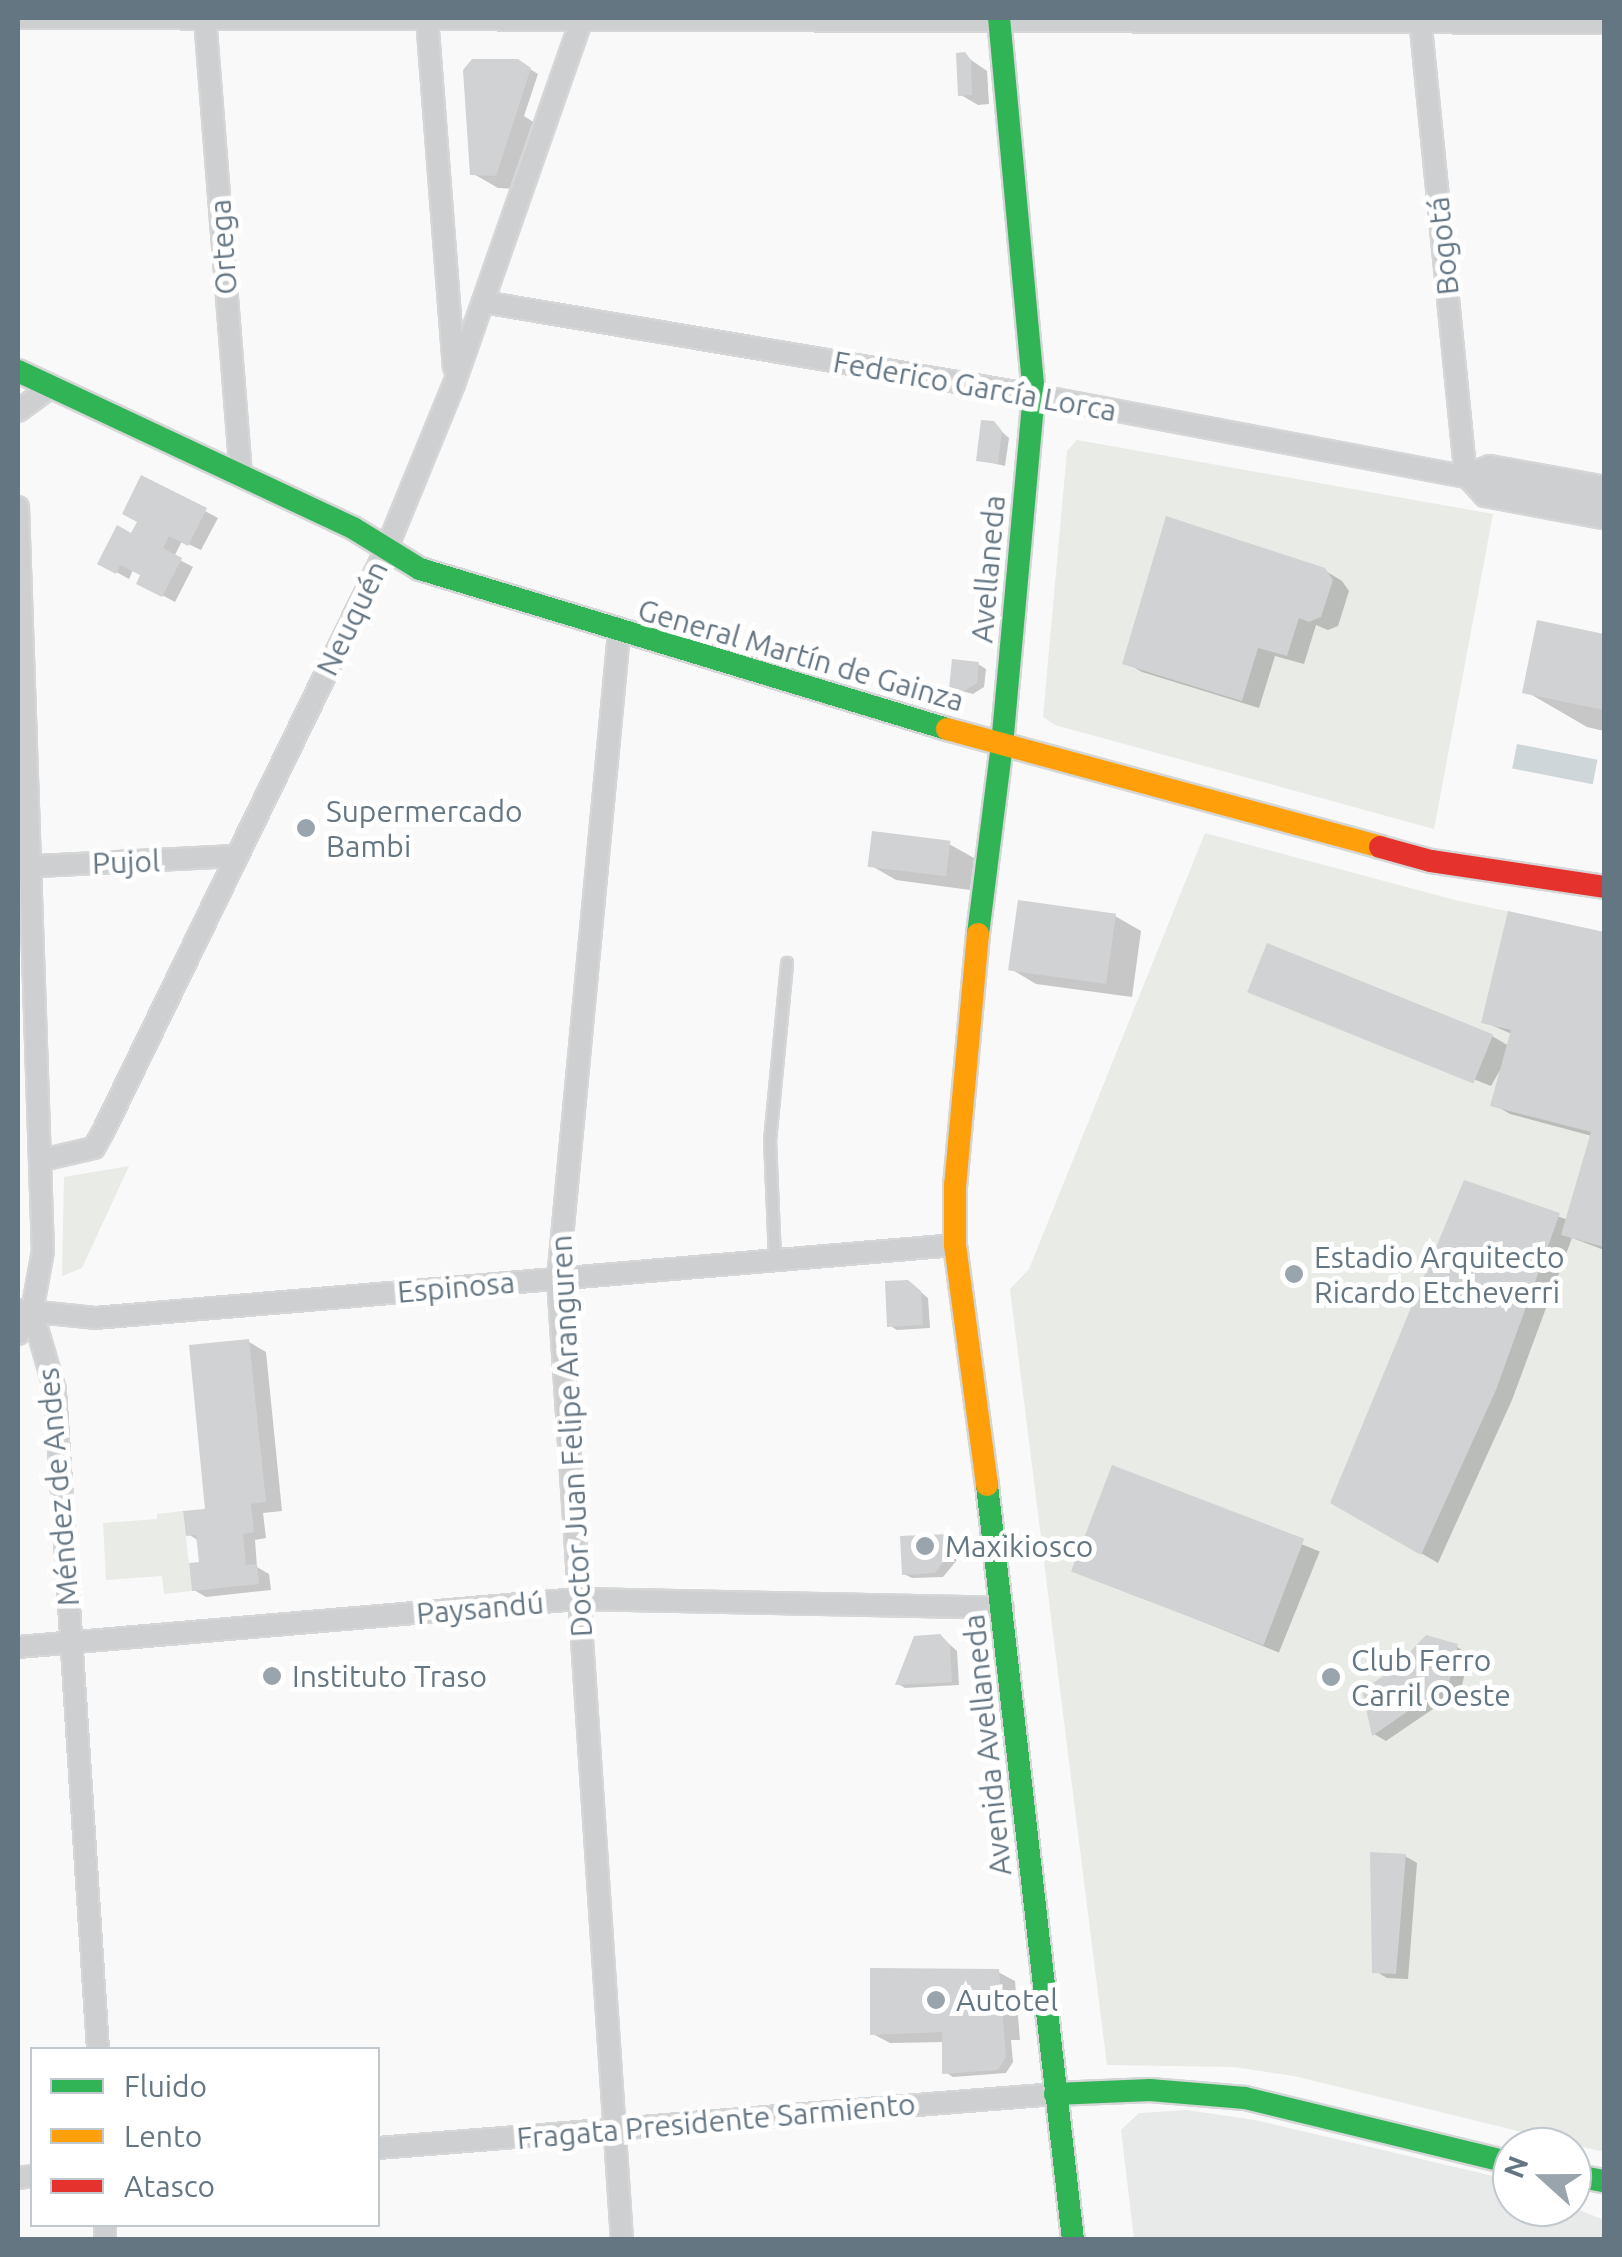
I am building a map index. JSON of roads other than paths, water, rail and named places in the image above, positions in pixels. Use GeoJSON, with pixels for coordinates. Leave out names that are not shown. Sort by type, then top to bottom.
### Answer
{"type":"FeatureCollection","features":[{"type":"Feature","properties":{"kind":"street"},"geometry":{"type":"LineString","coordinates":[[18,18],[999,18],[1604,23]]}},
{"type":"Feature","properties":{"kind":"street","name":"Avellaneda"},"geometry":{"type":"LineString","coordinates":[[955,1246],[954,1185],[967,1026],[1002,745],[1034,396],[999,18]]}},
{"type":"Feature","properties":{"kind":"street","name":"Neuquén"},"geometry":{"type":"LineString","coordinates":[[42,1160],[94,1148],[386,550],[454,384],[581,19]]}},
{"type":"Feature","properties":{"kind":"street","name":"Ortega"},"geometry":{"type":"LineString","coordinates":[[205,20],[241,476]]}},
{"type":"Feature","properties":{"kind":"street"},"geometry":{"type":"LineString","coordinates":[[428,20],[454,384]]}},
{"type":"Feature","properties":{"kind":"street","name":"Bogotá"},"geometry":{"type":"LineString","coordinates":[[1420,21],[1466,475]]}},
{"type":"Feature","properties":{"kind":"street","name":"Federico García Lorca"},"geometry":{"type":"LineString","coordinates":[[483,302],[1034,396],[1604,503]]}},
{"type":"Feature","properties":{"kind":"street","name":"General Martín de Gainza"},"geometry":{"type":"LineString","coordinates":[[18,372],[354,528],[420,569],[619,634],[1002,745],[1431,861],[1604,887]]}},
{"type":"Feature","properties":{"kind":"street"},"geometry":{"type":"LineString","coordinates":[[18,411],[51,387]]}},
{"type":"Feature","properties":{"kind":"street","name":"Federico García Lorca"},"geometry":{"type":"LineString","coordinates":[[1466,475],[1490,466],[1604,487]]}},
{"type":"Feature","properties":{"kind":"street","name":"Federico García Lorca"},"geometry":{"type":"LineString","coordinates":[[1466,475],[1485,496],[1604,518]]}},
{"type":"Feature","properties":{"kind":"street","name":"Méndez de Andes"},"geometry":{"type":"LineString","coordinates":[[18,507],[25,866],[44,1251],[25,1310],[55,1390],[98,2047]]}},
{"type":"Feature","properties":{"kind":"street","name":"Doctor Juan Felipe Aranguren"},"geometry":{"type":"LineString","coordinates":[[619,634],[558,1278],[622,2240]]}},
{"type":"Feature","properties":{"kind":"street","name":"Pujol"},"geometry":{"type":"LineString","coordinates":[[25,866],[234,856]]}},
{"type":"Feature","properties":{"kind":"street","name":"Espinosa"},"geometry":{"type":"LineString","coordinates":[[25,1310],[95,1318],[955,1246]]}},
{"type":"Feature","properties":{"kind":"street","name":"Avenida Avellaneda"},"geometry":{"type":"LineString","coordinates":[[955,1246],[1003,1608],[1073,2240]]}},
{"type":"Feature","properties":{"kind":"street"},"geometry":{"type":"LineString","coordinates":[[18,1334],[25,1310]]}},
{"type":"Feature","properties":{"kind":"street","name":"Paysandú"},"geometry":{"type":"LineString","coordinates":[[18,1647],[578,1599],[1003,1608]]}},
{"type":"Feature","properties":{"kind":"street"},"geometry":{"type":"LineString","coordinates":[[1055,2094],[1199,2092],[1245,2098],[1492,2158]]}},
{"type":"Feature","properties":{"kind":"street","name":"Fragata Presidente Sarmiento"},"geometry":{"type":"LineString","coordinates":[[380,2148],[1055,2094]]}},
{"type":"Feature","properties":{"kind":"lane"},"geometry":{"type":"LineString","coordinates":[[775,1259],[770,1141],[787,963]]}},
{"type":"Feature","properties":{"kind":"place","name":"Supermercado Bambi"},"geometry":{"type":"Point","coordinates":[306,828]}},
{"type":"Feature","properties":{"kind":"place","name":"Estadio Arquitecto Ricardo Etcheverri"},"geometry":{"type":"Point","coordinates":[1294,1274]}},
{"type":"Feature","properties":{"kind":"place","name":"Maxikiosco"},"geometry":{"type":"Point","coordinates":[925,1546]}},
{"type":"Feature","properties":{"kind":"place","name":"Instituto Traso"},"geometry":{"type":"Point","coordinates":[272,1676]}},
{"type":"Feature","properties":{"kind":"place","name":"Club Ferro Carril Oeste"},"geometry":{"type":"Point","coordinates":[1331,1677]}},
{"type":"Feature","properties":{"kind":"place","name":"Autotel"},"geometry":{"type":"Point","coordinates":[936,2000]}}]}
